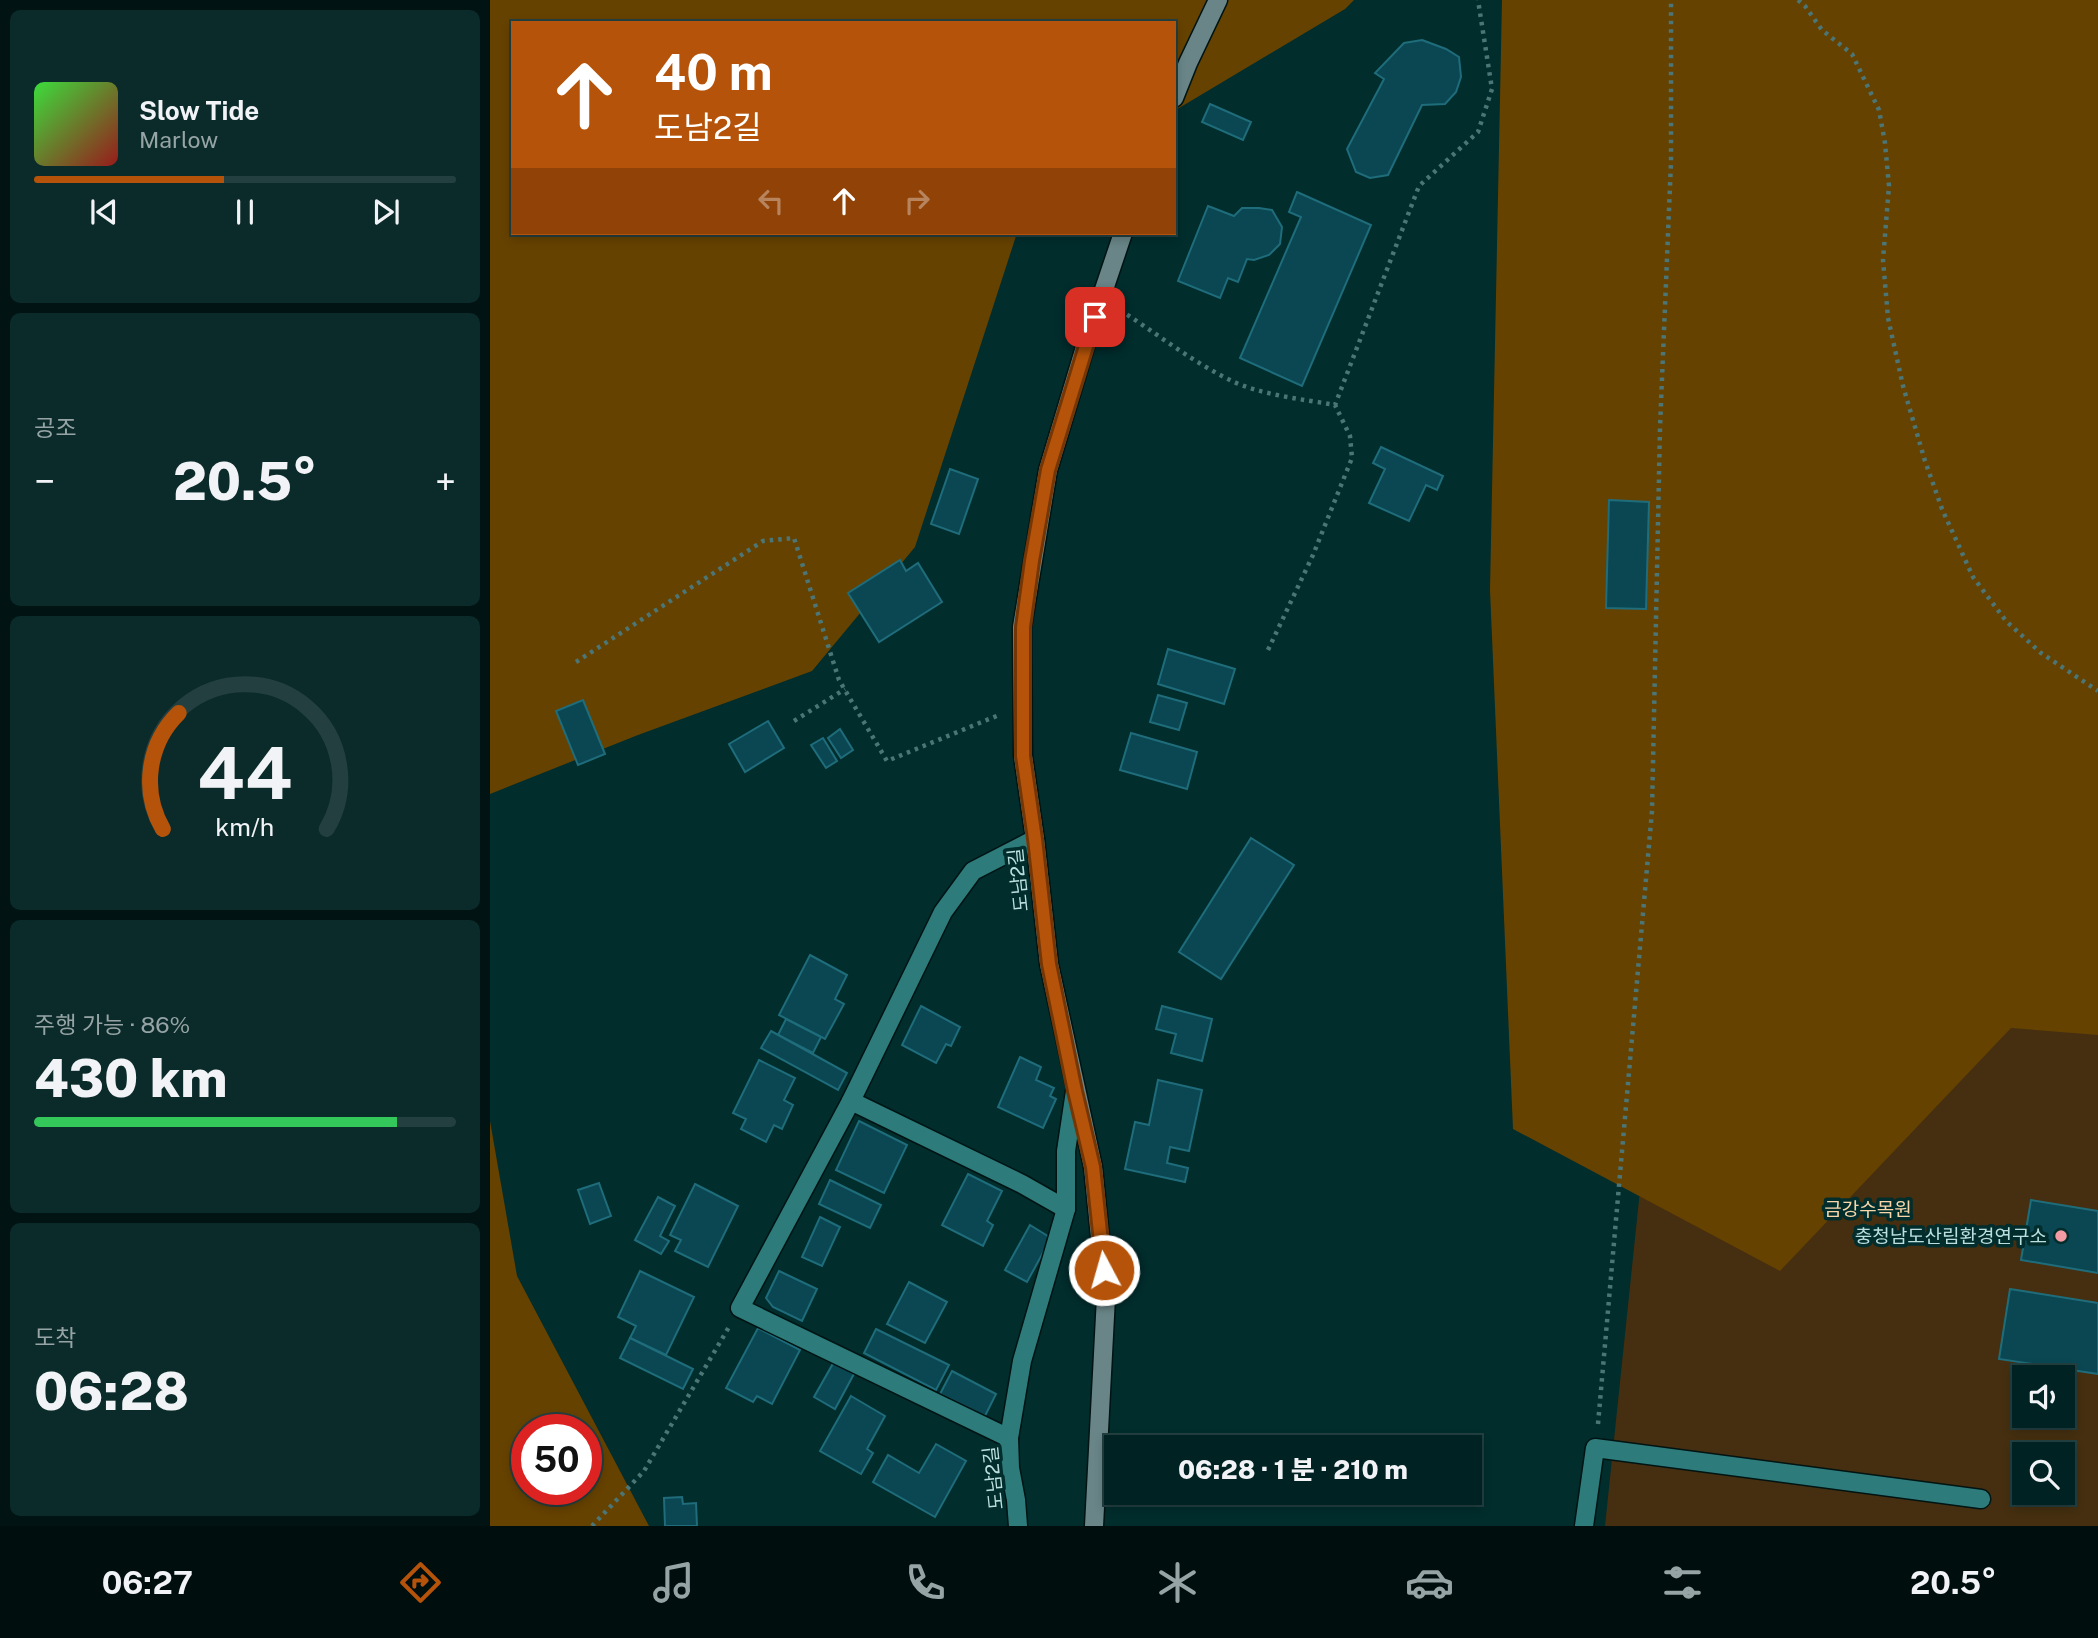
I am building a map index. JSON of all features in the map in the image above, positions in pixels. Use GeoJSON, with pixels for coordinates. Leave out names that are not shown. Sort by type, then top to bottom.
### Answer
{"type":"FeatureCollection","features":[{"type":"Feature","properties":{"kind":"main road"},"geometry":{"type":"LineString","coordinates":[[1176,94],[1219,0]]}},
{"type":"Feature","properties":{"kind":"main road","name":"도남2길"},"geometry":{"type":"LineString","coordinates":[[1075,1091],[1049,964],[1023,756],[1023,627],[1048,470],[1122,235]]}},
{"type":"Feature","properties":{"kind":"main road"},"geometry":{"type":"LineString","coordinates":[[1075,1091],[1093,1167],[1106,1297],[1094,1526]]}},
{"type":"Feature","properties":{"kind":"street"},"geometry":{"type":"LineString","coordinates":[[1009,1438],[740,1308],[851,1101],[943,912],[973,871],[1035,839]]}},
{"type":"Feature","properties":{"kind":"street","name":"도남2길"},"geometry":{"type":"LineString","coordinates":[[1018,1526],[1009,1438],[1022,1361],[1066,1209],[1066,1151],[1075,1091]]}},
{"type":"Feature","properties":{"kind":"street"},"geometry":{"type":"LineString","coordinates":[[851,1101],[1022,1184],[1066,1209]]}},
{"type":"Feature","properties":{"kind":"street"},"geometry":{"type":"LineString","coordinates":[[1584,1526],[1595,1448],[1981,1499]]}},
{"type":"Feature","properties":{"kind":"path"},"geometry":{"type":"LineString","coordinates":[[1268,650],[1313,555],[1352,458],[1350,436],[1335,405],[1419,186],[1478,132],[1492,89],[1478,0]]}},
{"type":"Feature","properties":{"kind":"path"},"geometry":{"type":"LineString","coordinates":[[1595,1448],[1652,811],[1660,427],[1671,162],[1671,0]]}},
{"type":"Feature","properties":{"kind":"path"},"geometry":{"type":"LineString","coordinates":[[1798,0],[1822,30],[1852,54],[1879,110],[1889,186],[1883,260],[1888,318],[1903,386],[1942,509],[1972,577],[2006,621],[2041,653],[2098,691]]}},
{"type":"Feature","properties":{"kind":"path"},"geometry":{"type":"LineString","coordinates":[[1101,297],[1232,381],[1274,394],[1335,405]]}},
{"type":"Feature","properties":{"kind":"path"},"geometry":{"type":"LineString","coordinates":[[576,662],[763,541],[794,538],[839,680],[887,761],[1023,705]]}},
{"type":"Feature","properties":{"kind":"path"},"geometry":{"type":"LineString","coordinates":[[794,721],[845,689]]}},
{"type":"Feature","properties":{"kind":"path"},"geometry":{"type":"LineString","coordinates":[[592,1526],[644,1471],[740,1308]]}},
{"type":"Feature","properties":{"kind":"green space"},"geometry":{"type":"Polygon","coordinates":[[[2098,537],[2098,1526],[1605,1526],[1656,1037],[2098,537]]]}},
{"type":"Feature","properties":{"kind":"shaded area"},"geometry":{"type":"Polygon","coordinates":[[[490,0],[1354,0],[1345,9],[1176,110],[1176,21],[511,21],[511,235],[1016,235],[915,547],[812,671],[638,735],[490,794],[490,0]]]}},
{"type":"Feature","properties":{"kind":"shaded area","name":"금강수목원"},"geometry":{"type":"Polygon","coordinates":[[[1502,0],[2098,0],[2098,1035],[2011,1028],[1780,1271],[1513,1129],[1490,590],[1502,0]]]}},
{"type":"Feature","properties":{"kind":"shaded area"},"geometry":{"type":"Polygon","coordinates":[[[490,1121],[517,1276],[590,1414],[511,1414],[511,1505],[602,1505],[602,1437],[649,1526],[490,1526],[490,1121]]]}},
{"type":"Feature","properties":{"kind":"building"},"geometry":{"type":"Polygon","coordinates":[[[1422,40],[1459,57],[1461,77],[1456,92],[1445,104],[1422,105],[1388,175],[1370,178],[1356,172],[1347,149],[1384,79],[1375,73],[1404,43],[1422,40]]]}},
{"type":"Feature","properties":{"kind":"building"},"geometry":{"type":"Polygon","coordinates":[[[1210,104],[1251,122],[1243,140],[1202,122],[1210,104]]]}},
{"type":"Feature","properties":{"kind":"building"},"geometry":{"type":"Polygon","coordinates":[[[1297,192],[1371,225],[1302,386],[1240,358],[1301,217],[1289,212],[1297,192]]]}},
{"type":"Feature","properties":{"kind":"building"},"geometry":{"type":"Polygon","coordinates":[[[1208,206],[1234,216],[1242,208],[1272,210],[1282,227],[1280,244],[1269,255],[1254,260],[1247,259],[1238,282],[1228,278],[1220,298],[1178,281],[1208,206]]]}},
{"type":"Feature","properties":{"kind":"building"},"geometry":{"type":"Polygon","coordinates":[[[1381,447],[1443,476],[1437,490],[1426,485],[1409,521],[1369,503],[1385,469],[1373,463],[1381,447]]]}},
{"type":"Feature","properties":{"kind":"building"},"geometry":{"type":"Polygon","coordinates":[[[950,469],[978,479],[959,534],[931,524],[950,469]]]}},
{"type":"Feature","properties":{"kind":"building"},"geometry":{"type":"Polygon","coordinates":[[[1609,500],[1649,502],[1646,609],[1606,608],[1609,500]]]}},
{"type":"Feature","properties":{"kind":"building"},"geometry":{"type":"Polygon","coordinates":[[[900,560],[906,571],[918,563],[942,602],[879,642],[848,593],[900,560]]]}},
{"type":"Feature","properties":{"kind":"building"},"geometry":{"type":"Polygon","coordinates":[[[1168,649],[1235,669],[1224,704],[1158,684],[1168,649]]]}},
{"type":"Feature","properties":{"kind":"building"},"geometry":{"type":"Polygon","coordinates":[[[1158,695],[1187,703],[1179,730],[1150,722],[1158,695]]]}},
{"type":"Feature","properties":{"kind":"building"},"geometry":{"type":"Polygon","coordinates":[[[583,700],[605,754],[578,765],[556,711],[583,700]]]}},
{"type":"Feature","properties":{"kind":"building"},"geometry":{"type":"Polygon","coordinates":[[[768,721],[784,748],[745,772],[729,744],[768,721]]]}},
{"type":"Feature","properties":{"kind":"building"},"geometry":{"type":"Polygon","coordinates":[[[840,729],[853,750],[841,758],[828,738],[840,729]]]}},
{"type":"Feature","properties":{"kind":"building"},"geometry":{"type":"Polygon","coordinates":[[[1131,733],[1197,752],[1187,789],[1120,770],[1131,733]]]}},
{"type":"Feature","properties":{"kind":"building"},"geometry":{"type":"Polygon","coordinates":[[[823,738],[837,761],[826,768],[811,745],[823,738]]]}},
{"type":"Feature","properties":{"kind":"building"},"geometry":{"type":"Polygon","coordinates":[[[1251,838],[1294,865],[1221,979],[1179,952],[1251,838]]]}},
{"type":"Feature","properties":{"kind":"building"},"geometry":{"type":"Polygon","coordinates":[[[810,955],[847,975],[835,999],[844,1004],[825,1039],[779,1015],[810,955]]]}},
{"type":"Feature","properties":{"kind":"building"},"geometry":{"type":"Polygon","coordinates":[[[921,1006],[960,1027],[951,1046],[946,1044],[936,1063],[902,1045],[921,1006]]]}},
{"type":"Feature","properties":{"kind":"building"},"geometry":{"type":"Polygon","coordinates":[[[1162,1006],[1212,1019],[1202,1061],[1171,1053],[1176,1034],[1156,1029],[1162,1006]]]}},
{"type":"Feature","properties":{"kind":"building"},"geometry":{"type":"Polygon","coordinates":[[[786,1019],[821,1037],[813,1053],[778,1035],[786,1019]]]}},
{"type":"Feature","properties":{"kind":"building"},"geometry":{"type":"Polygon","coordinates":[[[771,1031],[847,1073],[838,1090],[761,1048],[771,1031]]]}},
{"type":"Feature","properties":{"kind":"building"},"geometry":{"type":"Polygon","coordinates":[[[1020,1057],[1041,1067],[1036,1080],[1054,1088],[1050,1096],[1056,1099],[1043,1128],[998,1107],[1020,1057]]]}},
{"type":"Feature","properties":{"kind":"building"},"geometry":{"type":"Polygon","coordinates":[[[759,1060],[795,1078],[784,1100],[793,1105],[782,1129],[774,1125],[766,1142],[741,1129],[746,1119],[733,1113],[759,1060]]]}},
{"type":"Feature","properties":{"kind":"building"},"geometry":{"type":"Polygon","coordinates":[[[1158,1080],[1202,1090],[1189,1151],[1170,1147],[1167,1163],[1188,1168],[1185,1182],[1125,1169],[1135,1122],[1149,1125],[1158,1080]]]}},
{"type":"Feature","properties":{"kind":"building"},"geometry":{"type":"Polygon","coordinates":[[[859,1121],[907,1145],[884,1193],[836,1170],[859,1121]]]}},
{"type":"Feature","properties":{"kind":"building"},"geometry":{"type":"Polygon","coordinates":[[[968,1174],[1002,1191],[987,1221],[993,1225],[983,1246],[942,1225],[968,1174]]]}},
{"type":"Feature","properties":{"kind":"building"},"geometry":{"type":"Polygon","coordinates":[[[830,1180],[881,1205],[870,1228],[819,1204],[830,1180]]]}},
{"type":"Feature","properties":{"kind":"building"},"geometry":{"type":"Polygon","coordinates":[[[599,1183],[611,1216],[590,1224],[578,1190],[599,1183]]]}},
{"type":"Feature","properties":{"kind":"building"},"geometry":{"type":"Polygon","coordinates":[[[695,1184],[738,1206],[708,1267],[675,1251],[681,1240],[670,1235],[695,1184]]]}},
{"type":"Feature","properties":{"kind":"building"},"geometry":{"type":"Polygon","coordinates":[[[658,1197],[675,1206],[660,1236],[669,1241],[661,1254],[635,1240],[658,1197]]]}},
{"type":"Feature","properties":{"kind":"building","name":"충청남도산림환경연구소"},"geometry":{"type":"Polygon","coordinates":[[[2031,1200],[2098,1211],[2098,1273],[2021,1260],[2031,1200]]]}},
{"type":"Feature","properties":{"kind":"building"},"geometry":{"type":"Polygon","coordinates":[[[820,1217],[840,1227],[822,1266],[802,1257],[820,1217]]]}},
{"type":"Feature","properties":{"kind":"building"},"geometry":{"type":"Polygon","coordinates":[[[1030,1225],[1051,1238],[1027,1282],[1005,1270],[1030,1225]]]}},
{"type":"Feature","properties":{"kind":"building"},"geometry":{"type":"Polygon","coordinates":[[[640,1271],[694,1297],[666,1355],[630,1338],[636,1326],[618,1317],[640,1271]]]}},
{"type":"Feature","properties":{"kind":"building"},"geometry":{"type":"Polygon","coordinates":[[[779,1271],[817,1289],[802,1321],[773,1307],[766,1298],[779,1271]]]}},
{"type":"Feature","properties":{"kind":"building"},"geometry":{"type":"Polygon","coordinates":[[[909,1282],[947,1302],[925,1343],[887,1324],[909,1282]]]}},
{"type":"Feature","properties":{"kind":"building"},"geometry":{"type":"Polygon","coordinates":[[[2010,1289],[2098,1303],[2098,1374],[2075,1371],[2075,1365],[2039,1365],[1999,1359],[2010,1289]]]}},
{"type":"Feature","properties":{"kind":"building"},"geometry":{"type":"Polygon","coordinates":[[[758,1328],[800,1350],[772,1404],[757,1396],[753,1402],[726,1388],[758,1328]]]}},
{"type":"Feature","properties":{"kind":"building"},"geometry":{"type":"Polygon","coordinates":[[[876,1329],[949,1365],[936,1390],[864,1353],[876,1329]]]}},
{"type":"Feature","properties":{"kind":"building"},"geometry":{"type":"Polygon","coordinates":[[[630,1338],[693,1369],[683,1389],[620,1358],[630,1338]]]}},
{"type":"Feature","properties":{"kind":"building"},"geometry":{"type":"Polygon","coordinates":[[[835,1360],[855,1372],[835,1409],[814,1397],[835,1360]]]}},
{"type":"Feature","properties":{"kind":"building"},"geometry":{"type":"Polygon","coordinates":[[[952,1371],[996,1394],[985,1416],[940,1394],[952,1371]]]}},
{"type":"Feature","properties":{"kind":"building"},"geometry":{"type":"Polygon","coordinates":[[[851,1396],[885,1416],[867,1449],[873,1453],[861,1474],[820,1451],[851,1396]]]}},
{"type":"Feature","properties":{"kind":"building"},"geometry":{"type":"Polygon","coordinates":[[[936,1444],[966,1461],[935,1517],[873,1482],[888,1455],[919,1473],[936,1444]]]}},
{"type":"Feature","properties":{"kind":"building"},"geometry":{"type":"Polygon","coordinates":[[[682,1497],[683,1504],[696,1503],[697,1526],[665,1526],[664,1498],[682,1497]]]}},
{"type":"Feature","properties":{"kind":"place","name":"충청남도산림환경연구소"},"geometry":{"type":"Point","coordinates":[2061,1236]}},
{"type":"Feature","properties":{"kind":"route"},"geometry":{"type":"LineString","coordinates":[[1095,317],[1048,470],[1032,561],[1023,627],[1023,756],[1049,964],[1093,1167],[1104,1270]]}}]}
